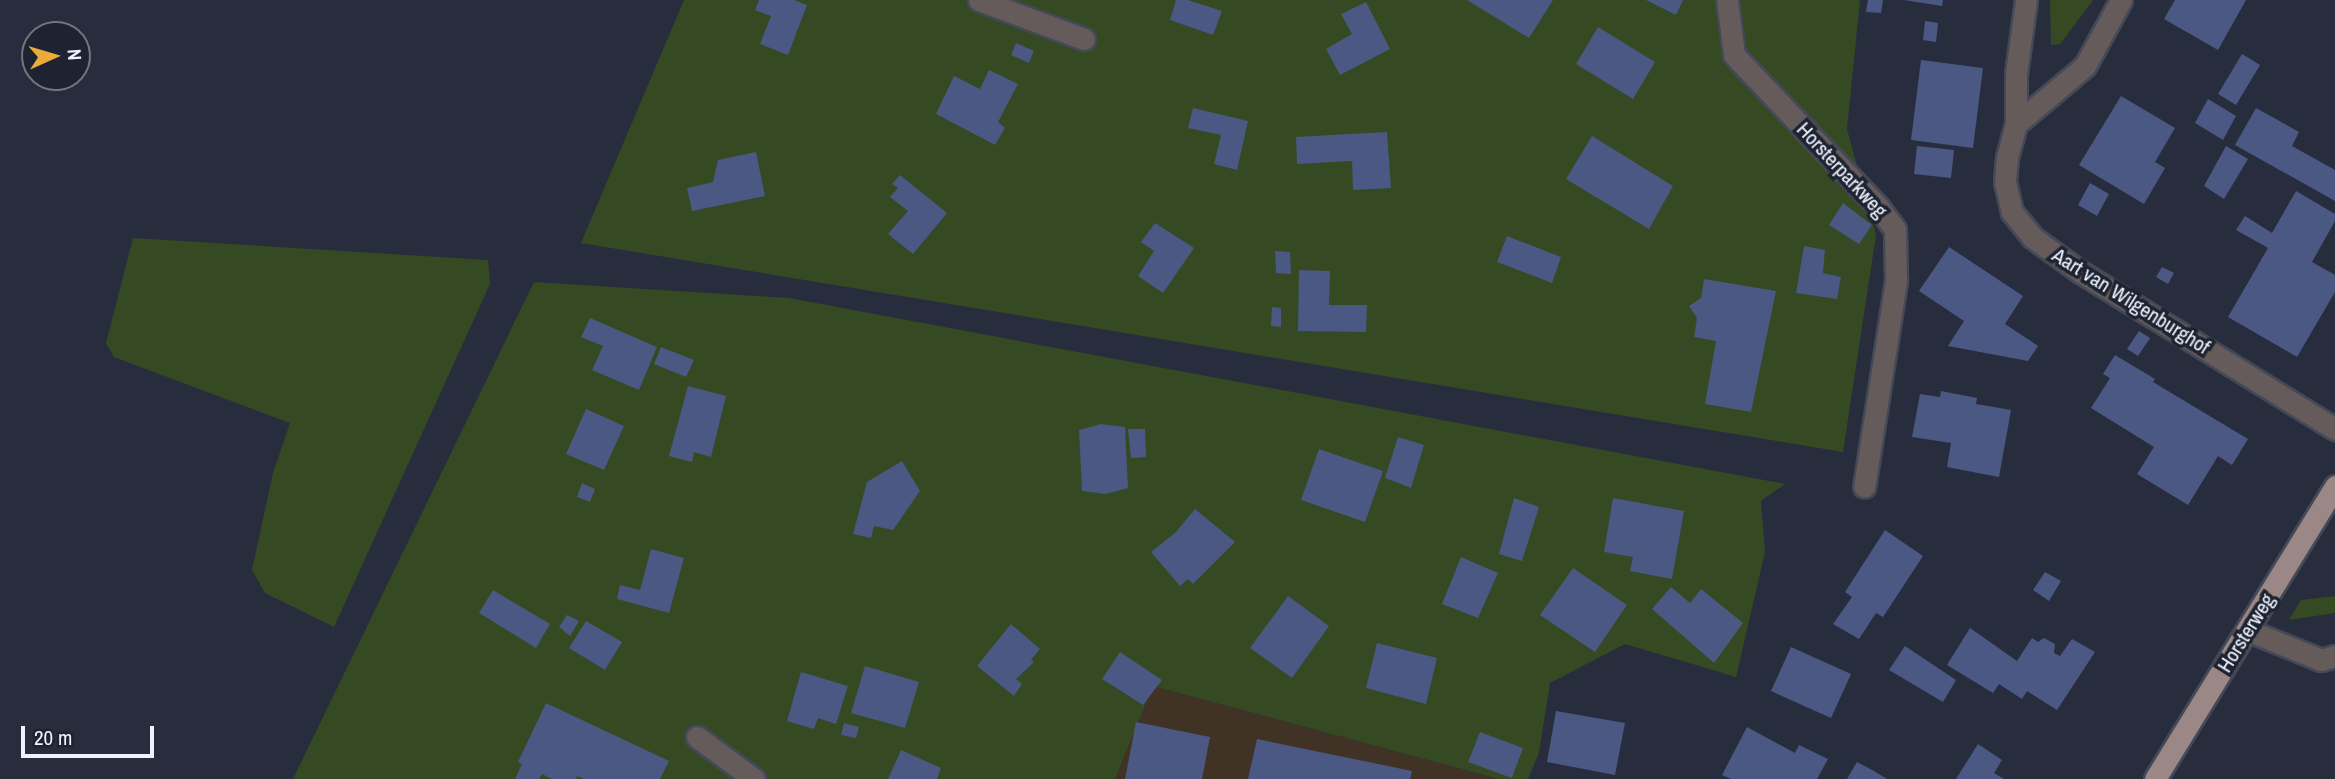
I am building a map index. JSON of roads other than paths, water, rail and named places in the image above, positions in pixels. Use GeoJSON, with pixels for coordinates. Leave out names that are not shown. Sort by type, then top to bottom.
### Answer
{"type":"FeatureCollection","features":[{"type":"Feature","properties":{"kind":"main road","name":"Horsterweg"},"geometry":{"type":"LineString","coordinates":[[2155,779],[2335,486]]}},
{"type":"Feature","properties":{"kind":"street"},"geometry":{"type":"LineString","coordinates":[[979,0],[1084,39]]}},
{"type":"Feature","properties":{"kind":"street","name":"Horsterparkweg"},"geometry":{"type":"LineString","coordinates":[[1727,0],[1734,55],[1879,208],[1895,229],[1896,281],[1864,487]]}},
{"type":"Feature","properties":{"kind":"street","name":"Aart van Wilgenburghof"},"geometry":{"type":"LineString","coordinates":[[2026,0],[2016,74],[2016,124],[2007,158],[2005,182],[2012,212],[2032,237],[2079,271],[2335,429]]}},
{"type":"Feature","properties":{"kind":"street"},"geometry":{"type":"LineString","coordinates":[[2016,124],[2085,66],[2121,0]]}},
{"type":"Feature","properties":{"kind":"street"},"geometry":{"type":"LineString","coordinates":[[2247,630],[2321,660],[2335,656]]}},
{"type":"Feature","properties":{"kind":"street"},"geometry":{"type":"LineString","coordinates":[[697,737],[754,779]]}}]}
